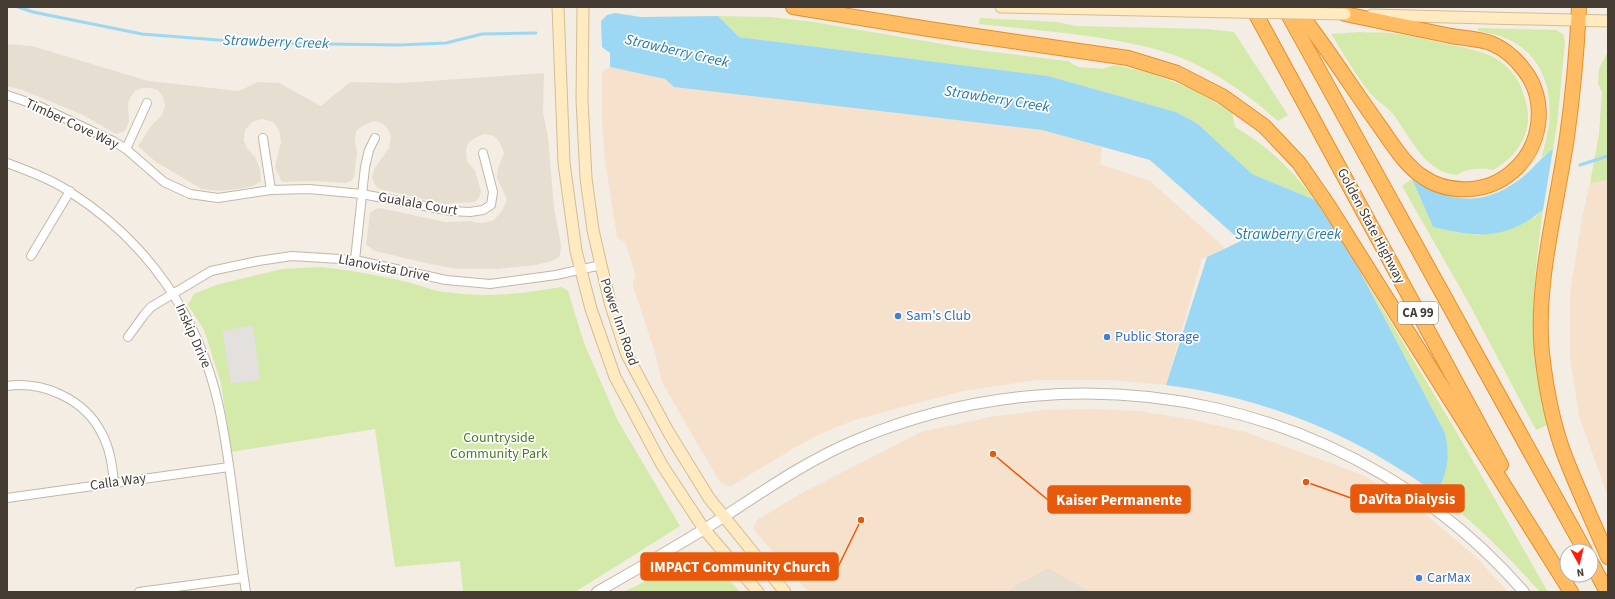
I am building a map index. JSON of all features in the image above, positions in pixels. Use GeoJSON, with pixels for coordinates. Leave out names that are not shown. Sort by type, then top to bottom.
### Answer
{"type":"FeatureCollection","features":[{"type":"Feature","properties":{"kind":"highway"},"geometry":{"type":"LineString","coordinates":[[793,7],[935,30],[1128,58],[1177,73],[1222,96],[1264,126],[1299,163],[1328,205],[1571,592]]}},
{"type":"Feature","properties":{"kind":"highway"},"geometry":{"type":"LineString","coordinates":[[1246,7],[1267,34]]}},
{"type":"Feature","properties":{"kind":"highway","name":"Golden State Highway"},"geometry":{"type":"LineString","coordinates":[[1252,7],[1571,592]]}},
{"type":"Feature","properties":{"kind":"highway","name":"Golden State Highway"},"geometry":{"type":"LineString","coordinates":[[1284,7],[1581,543]]}},
{"type":"Feature","properties":{"kind":"highway"},"geometry":{"type":"LineString","coordinates":[[1295,7],[1318,36],[1368,110],[1398,151],[1422,177],[1439,186],[1464,190],[1490,185],[1512,172],[1529,153],[1538,129],[1539,103],[1530,78],[1515,58],[1493,44],[1345,14]]}},
{"type":"Feature","properties":{"kind":"highway"},"geometry":{"type":"LineString","coordinates":[[1578,14],[1567,137],[1545,271],[1541,326],[1542,352],[1554,421],[1566,458],[1608,557]]}},
{"type":"Feature","properties":{"kind":"highway"},"geometry":{"type":"LineString","coordinates":[[1599,577],[1607,592]]}},
{"type":"Feature","properties":{"kind":"main road","name":"Power Inn Road"},"geometry":{"type":"LineString","coordinates":[[558,7],[564,163],[576,251],[591,309],[615,377],[662,465],[704,529],[758,592]]}},
{"type":"Feature","properties":{"kind":"main road","name":"Power Inn Road"},"geometry":{"type":"LineString","coordinates":[[583,7],[583,139],[588,193],[601,265],[611,306],[628,355],[689,468],[709,498],[785,592]]}},
{"type":"Feature","properties":{"kind":"main road"},"geometry":{"type":"LineString","coordinates":[[1001,7],[1345,14],[1578,14],[1608,21]]}},
{"type":"Feature","properties":{"kind":"street","name":"Timber Cove Way"},"geometry":{"type":"LineString","coordinates":[[7,95],[39,106],[112,141],[126,149],[164,182],[190,194],[218,198],[271,190],[309,189],[362,194]]}},
{"type":"Feature","properties":{"kind":"street"},"geometry":{"type":"LineString","coordinates":[[126,149],[147,103]]}},
{"type":"Feature","properties":{"kind":"street"},"geometry":{"type":"LineString","coordinates":[[263,138],[271,190]]}},
{"type":"Feature","properties":{"kind":"street"},"geometry":{"type":"LineString","coordinates":[[355,260],[365,166],[369,150],[375,138]]}},
{"type":"Feature","properties":{"kind":"street","name":"Gualala Court"},"geometry":{"type":"LineString","coordinates":[[362,194],[451,211],[470,212],[483,210],[491,205],[492,192],[483,153]]}},
{"type":"Feature","properties":{"kind":"street","name":"Inskip Drive"},"geometry":{"type":"LineString","coordinates":[[7,163],[38,175],[70,191],[104,216],[125,234],[160,273],[184,312],[204,353],[219,406],[246,592]]}},
{"type":"Feature","properties":{"kind":"street"},"geometry":{"type":"LineString","coordinates":[[31,256],[70,191]]}},
{"type":"Feature","properties":{"kind":"street","name":"Llanovista Drive"},"geometry":{"type":"LineString","coordinates":[[128,337],[151,307],[173,293],[211,271],[258,261],[292,256],[317,256],[355,260],[446,280],[490,284],[556,275],[601,265]]}},
{"type":"Feature","properties":{"kind":"street"},"geometry":{"type":"LineString","coordinates":[[7,386],[30,386],[52,391],[62,395],[81,408],[103,435],[109,451],[114,482]]}},
{"type":"Feature","properties":{"kind":"street"},"geometry":{"type":"LineString","coordinates":[[597,592],[724,517],[767,488],[840,447],[884,429],[969,405],[1029,396],[1085,393],[1152,396],[1218,408],[1245,414],[1298,432],[1343,453],[1400,485],[1432,507],[1477,544],[1524,592]]}},
{"type":"Feature","properties":{"kind":"street","name":"Calla Way"},"geometry":{"type":"LineString","coordinates":[[7,498],[229,467]]}},
{"type":"Feature","properties":{"kind":"street"},"geometry":{"type":"LineString","coordinates":[[139,592],[244,578]]}},
{"type":"Feature","properties":{"kind":"shaded area"},"geometry":{"type":"Polygon","coordinates":[[[7,44],[32,46],[148,81],[239,91],[258,82],[279,83],[321,106],[350,82],[401,83],[544,73],[543,112],[548,137],[554,208],[561,245],[560,256],[553,261],[535,265],[496,269],[459,269],[375,251],[366,245],[370,213],[375,209],[380,208],[445,222],[471,221],[478,223],[494,220],[502,211],[507,199],[497,178],[498,168],[504,153],[500,143],[494,136],[485,134],[481,135],[470,141],[467,145],[467,161],[475,171],[481,191],[479,198],[475,202],[445,204],[376,187],[372,178],[374,169],[389,148],[391,137],[388,129],[382,123],[374,121],[362,126],[356,131],[355,142],[357,152],[354,177],[351,181],[345,183],[314,181],[282,182],[275,167],[281,142],[279,130],[273,122],[262,119],[252,122],[245,130],[244,141],[247,148],[255,157],[260,169],[261,181],[253,186],[244,188],[221,191],[202,189],[156,162],[138,146],[151,126],[162,115],[165,106],[163,97],[158,90],[142,88],[135,91],[130,98],[128,105],[129,121],[126,129],[123,132],[116,134],[83,115],[20,89],[7,86],[7,44]]]}},
{"type":"Feature","properties":{"kind":"shaded area"},"geometry":{"type":"Polygon","coordinates":[[[610,67],[665,79],[674,87],[1042,130],[1102,147],[1100,164],[1150,181],[1225,248],[1202,259],[1166,385],[1112,380],[1037,380],[963,391],[854,420],[820,434],[731,486],[726,486],[719,481],[662,382],[655,353],[633,286],[633,281],[636,277],[625,242],[617,237],[605,162],[602,121],[602,72],[610,67]]]}},
{"type":"Feature","properties":{"kind":"shaded area"},"geometry":{"type":"Polygon","coordinates":[[[1608,180],[1608,497],[1579,416],[1570,357],[1570,293],[1583,213],[1590,183],[1608,180]]]}},
{"type":"Feature","properties":{"kind":"shaded area"},"geometry":{"type":"Polygon","coordinates":[[[253,325],[260,380],[231,384],[222,331],[253,325]]]}},
{"type":"Feature","properties":{"kind":"shaded area"},"geometry":{"type":"Polygon","coordinates":[[[1090,409],[1139,411],[1194,420],[1245,432],[1363,475],[1418,508],[1475,556],[1508,592],[1091,592],[1048,568],[1016,585],[1007,592],[808,592],[753,529],[757,520],[800,494],[921,432],[990,417],[1045,410],[1090,409]]]}},
{"type":"Feature","properties":{"kind":"shaded area"},"geometry":{"type":"Polygon","coordinates":[[[1048,568],[1091,592],[1007,592],[1016,585],[1048,568]]]}},
{"type":"Feature","properties":{"kind":"green space"},"geometry":{"type":"Polygon","coordinates":[[[718,16],[770,17],[814,22],[977,50],[1068,61],[1078,67],[1103,69],[1114,65],[1151,73],[1194,90],[1232,112],[1235,127],[1258,142],[1279,159],[1315,200],[1252,174],[1198,124],[1176,112],[1048,76],[739,37],[718,16]]]}},
{"type":"Feature","properties":{"kind":"green space"},"geometry":{"type":"Polygon","coordinates":[[[980,18],[1057,22],[1076,26],[1207,29],[1234,32],[1288,115],[1278,121],[1249,97],[1217,76],[1165,52],[1147,47],[1084,36],[979,24],[980,18]]]}},
{"type":"Feature","properties":{"kind":"green space"},"geometry":{"type":"Polygon","coordinates":[[[1478,28],[1556,30],[1563,34],[1565,42],[1557,125],[1553,149],[1541,158],[1546,141],[1550,108],[1548,91],[1543,75],[1535,61],[1524,49],[1508,39],[1478,31],[1478,28]]]}},
{"type":"Feature","properties":{"kind":"green space"},"geometry":{"type":"Polygon","coordinates":[[[1360,32],[1391,33],[1473,50],[1485,53],[1507,67],[1520,84],[1526,103],[1528,117],[1526,133],[1513,155],[1493,170],[1474,169],[1457,175],[1445,172],[1435,167],[1419,152],[1392,113],[1373,97],[1331,34],[1360,32]]]}},
{"type":"Feature","properties":{"kind":"green space"},"geometry":{"type":"Polygon","coordinates":[[[1608,52],[1608,180],[1590,183],[1599,134],[1602,92],[1598,84],[1599,68],[1608,52]]]}},
{"type":"Feature","properties":{"kind":"green space"},"geometry":{"type":"Polygon","coordinates":[[[1412,179],[1433,227],[1478,235],[1535,217],[1543,210],[1535,280],[1533,335],[1539,387],[1547,425],[1536,430],[1466,298],[1402,186],[1412,179]]]}},
{"type":"Feature","properties":{"kind":"green space"},"geometry":{"type":"Polygon","coordinates":[[[1357,266],[1453,426],[1548,592],[1540,592],[1486,536],[1458,510],[1427,487],[1441,484],[1445,433],[1357,266]]]}},
{"type":"Feature","properties":{"kind":"green space","name":"Countryside Community Park"},"geometry":{"type":"Polygon","coordinates":[[[320,267],[375,275],[440,291],[460,294],[489,295],[532,292],[561,287],[568,291],[584,343],[617,419],[680,526],[575,592],[463,592],[460,561],[395,567],[375,429],[231,452],[221,383],[204,330],[188,305],[194,294],[216,285],[282,269],[320,267]]]}},
{"type":"Feature","properties":{"kind":"green space"},"geometry":{"type":"Polygon","coordinates":[[[690,553],[702,553],[710,559],[740,592],[624,592],[648,580],[690,553]]]}},
{"type":"Feature","properties":{"kind":"water"},"geometry":{"type":"Polygon","coordinates":[[[615,13],[641,17],[718,16],[739,37],[1048,76],[1176,112],[1198,124],[1252,174],[1315,200],[1357,266],[1445,433],[1448,459],[1446,471],[1441,484],[1427,487],[1397,467],[1335,434],[1270,408],[1236,398],[1166,385],[1207,257],[1241,241],[1150,160],[1042,130],[674,87],[665,79],[610,67],[610,53],[602,47],[601,21],[607,15],[615,13]]]}},
{"type":"Feature","properties":{"kind":"water"},"geometry":{"type":"Polygon","coordinates":[[[1553,149],[1543,210],[1516,227],[1491,234],[1464,233],[1433,227],[1412,179],[1438,193],[1451,197],[1477,198],[1503,190],[1516,182],[1553,149]]]}},
{"type":"Feature","properties":{"kind":"waterway","name":"Strawberry Creek"},"geometry":{"type":"LineString","coordinates":[[18,7],[33,12],[142,34],[256,43],[399,45],[446,43],[482,34],[536,33]]}},
{"type":"Feature","properties":{"kind":"waterway","name":"Strawberry Creek"},"geometry":{"type":"LineString","coordinates":[[1580,165],[1608,156]]}},
{"type":"Feature","properties":{"kind":"place","name":"Sam's Club"},"geometry":{"type":"Point","coordinates":[898,316]}},
{"type":"Feature","properties":{"kind":"place","name":"Public Storage"},"geometry":{"type":"Point","coordinates":[1107,337]}},
{"type":"Feature","properties":{"kind":"place","name":"Kaiser Permanente"},"geometry":{"type":"Point","coordinates":[993,454]}},
{"type":"Feature","properties":{"kind":"place","name":"DaVita Dialysis"},"geometry":{"type":"Point","coordinates":[1306,482]}},
{"type":"Feature","properties":{"kind":"place","name":"IMPACT Community Church"},"geometry":{"type":"Point","coordinates":[861,520]}},
{"type":"Feature","properties":{"kind":"place","name":"CarMax"},"geometry":{"type":"Point","coordinates":[1419,578]}}]}
